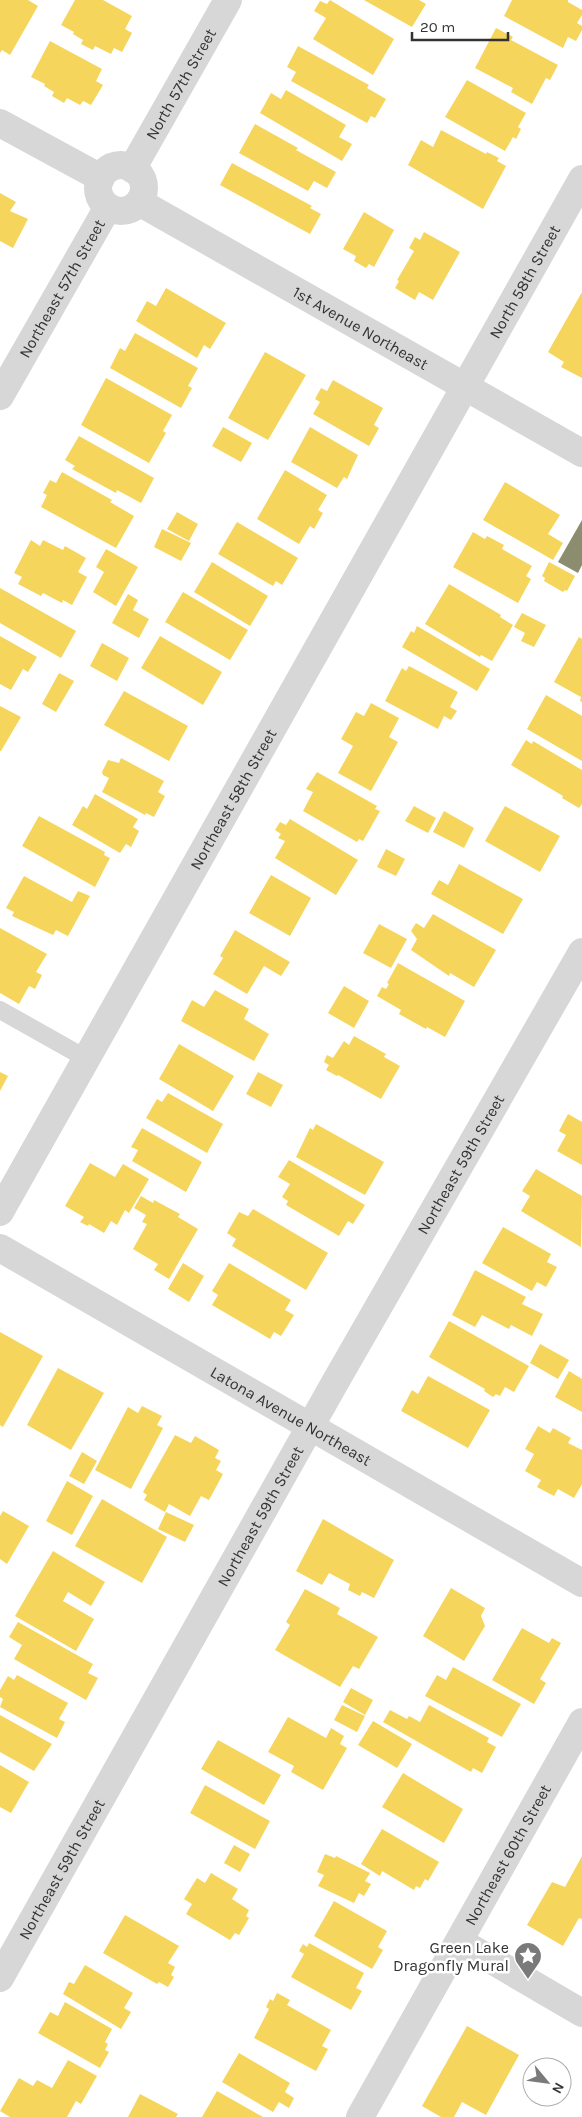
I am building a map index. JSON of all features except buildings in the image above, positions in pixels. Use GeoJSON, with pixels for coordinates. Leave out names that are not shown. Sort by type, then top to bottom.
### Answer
{"type":"FeatureCollection","features":[{"type":"Feature","properties":{"kind":"street","name":"North 57th Street"},"geometry":{"type":"LineString","coordinates":[[132,168],[228,0]]}},
{"type":"Feature","properties":{"kind":"street"},"geometry":{"type":"LineString","coordinates":[[0,123],[101,178]]}},
{"type":"Feature","properties":{"kind":"street"},"geometry":{"type":"LineString","coordinates":[[123,165],[132,168],[141,176],[143,184],[144,191],[139,202],[130,209],[122,211],[108,207],[99,194],[98,187],[101,178],[109,168],[123,165]]}},
{"type":"Feature","properties":{"kind":"street","name":"North 58th Street"},"geometry":{"type":"LineString","coordinates":[[465,386],[582,179]]}},
{"type":"Feature","properties":{"kind":"street","name":"1st Avenue Northeast"},"geometry":{"type":"LineString","coordinates":[[139,202],[582,453]]}},
{"type":"Feature","properties":{"kind":"street","name":"Northeast 57th Street"},"geometry":{"type":"LineString","coordinates":[[0,396],[108,207]]}},
{"type":"Feature","properties":{"kind":"street","name":"Northeast 58th Street"},"geometry":{"type":"LineString","coordinates":[[0,1212],[465,386]]}},
{"type":"Feature","properties":{"kind":"street","name":"Northeast 59th Street"},"geometry":{"type":"LineString","coordinates":[[0,1978],[582,952]]}},
{"type":"Feature","properties":{"kind":"street","name":"Latona Avenue Northeast"},"geometry":{"type":"LineString","coordinates":[[0,1248],[582,1583]]}},
{"type":"Feature","properties":{"kind":"street","name":"Northeast 60th Street"},"geometry":{"type":"LineString","coordinates":[[360,2117],[582,1722]]}},
{"type":"Feature","properties":{"kind":"street"},"geometry":{"type":"LineString","coordinates":[[459,1941],[582,2013]]}},
{"type":"Feature","properties":{"kind":"lane"},"geometry":{"type":"LineString","coordinates":[[0,1010],[87,1060]]}},
{"type":"Feature","properties":{"kind":"place","name":"Green Lake Dragonfly Mural"},"geometry":{"type":"Point","coordinates":[528,1980]}}]}
